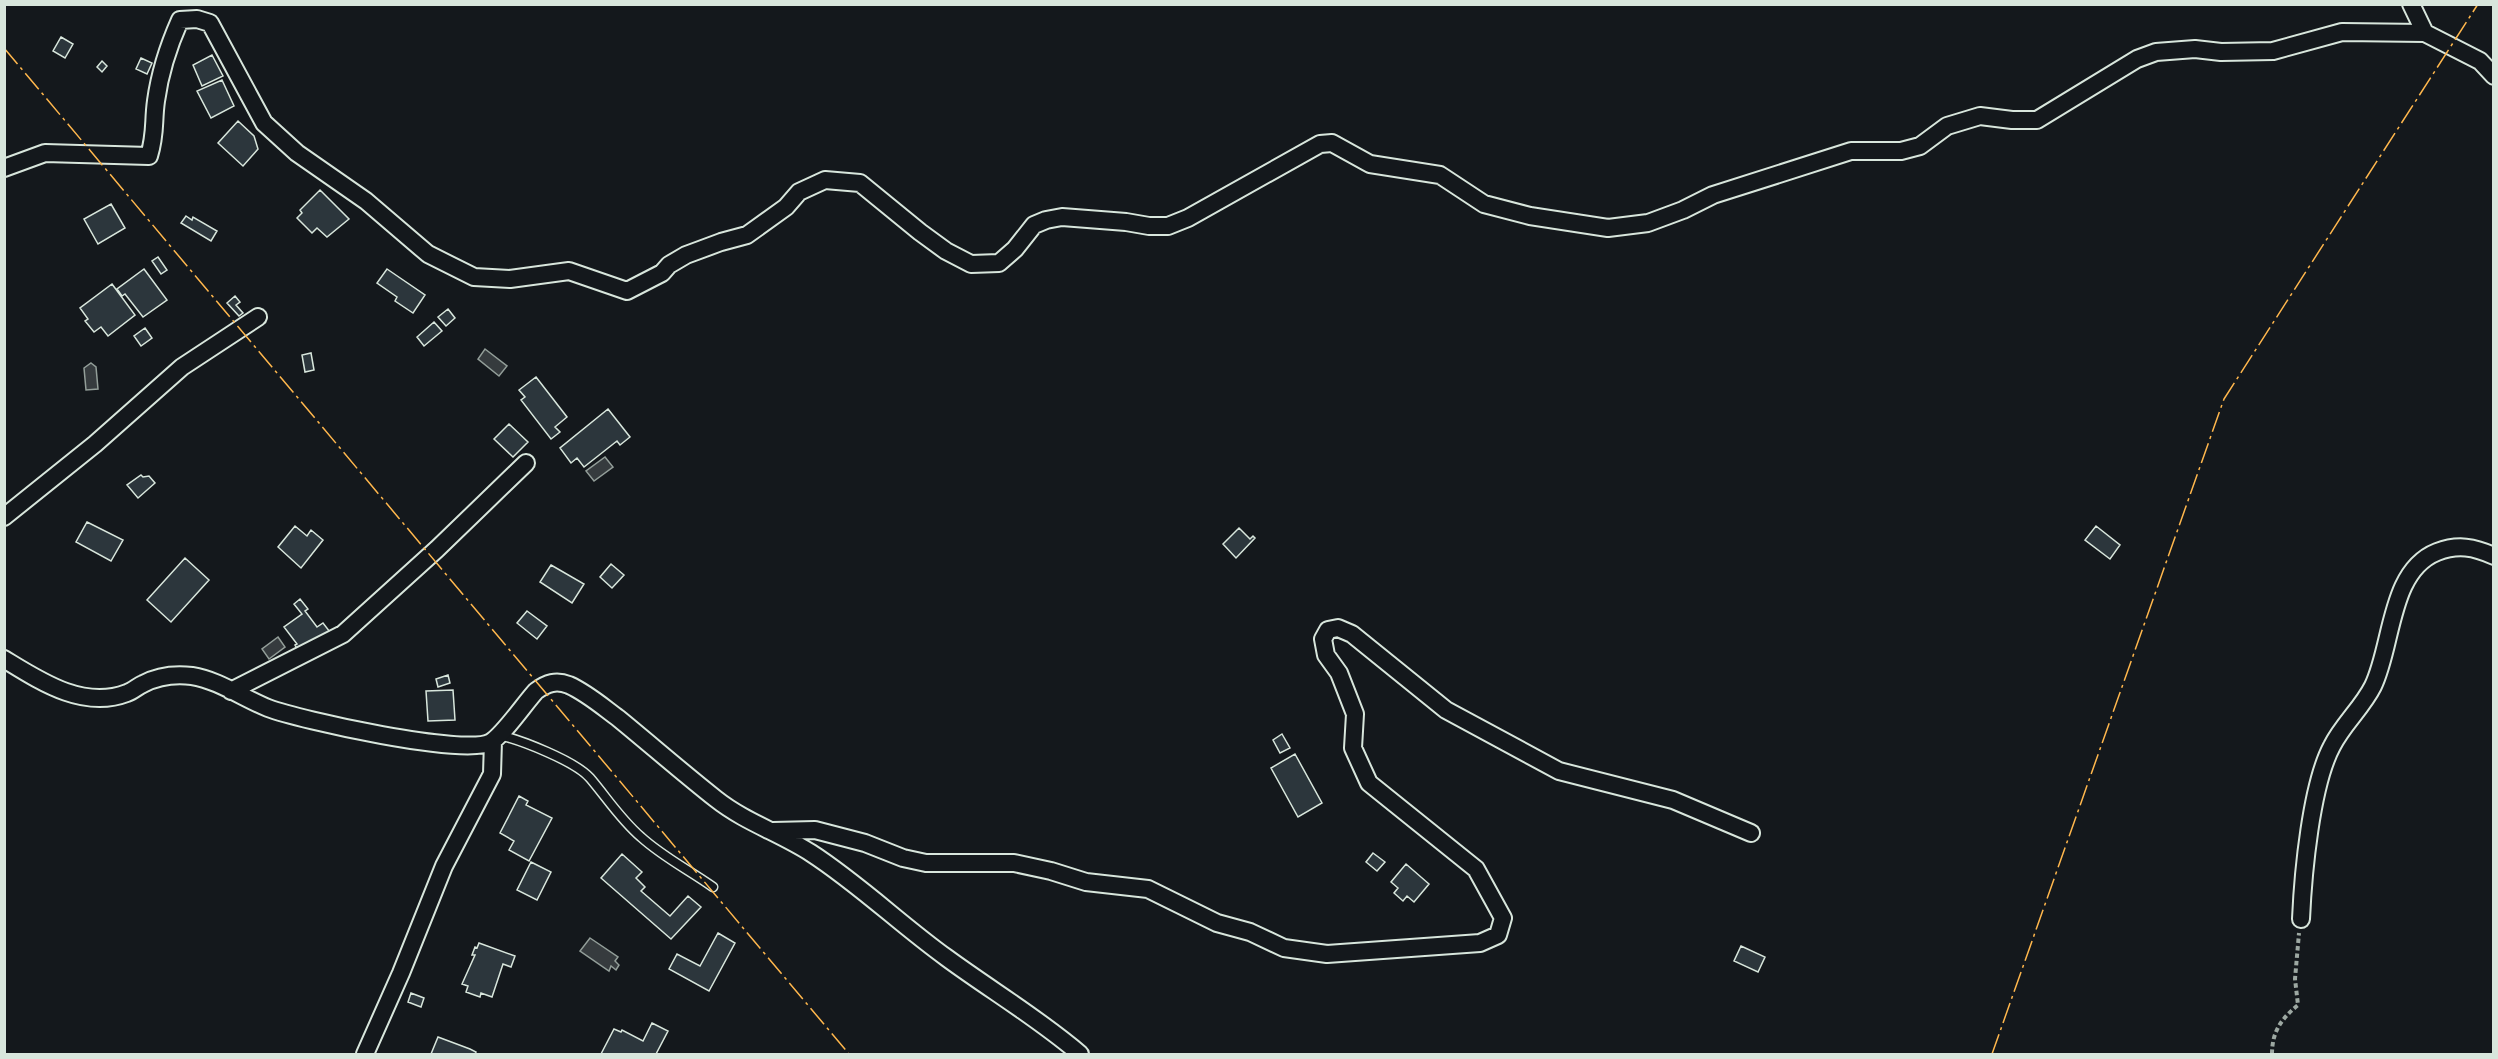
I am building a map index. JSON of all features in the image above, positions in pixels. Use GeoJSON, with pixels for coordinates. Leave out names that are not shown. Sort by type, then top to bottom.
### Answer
{"type":"FeatureCollection","features":[{"type":"Feature","properties":{"kind":"street"},"geometry":{"type":"LineString","coordinates":[[2411,4],[2425,33]]}},
{"type":"Feature","properties":{"kind":"street"},"geometry":{"type":"LineString","coordinates":[[4,168],[45,153],[149,156],[155,138],[155,102],[164,56],[180,20],[194,12],[210,23],[264,123],[297,153],[366,201],[428,254],[474,277],[510,279],[568,272],[627,291],[662,273],[669,265],[686,255],[747,235],[786,207],[799,192],[825,180],[860,183],[946,251],[971,264],[999,263],[1015,249],[1034,225],[1046,220],[1062,217],[1168,226],[1188,218],[1320,144],[1332,143],[1370,164],[1440,175],[1484,204],[1530,216],[1608,228],[1648,223],[1683,210],[1713,195],[1851,151],[1901,151],[1920,146],[1947,126],[1980,116],[2037,120],[2137,59],[2156,52],[2195,49],[2221,52],[2273,51],[2342,32],[2425,33],[2480,61],[2493,76]]}},
{"type":"Feature","properties":{"kind":"street"},"geometry":{"type":"LineString","coordinates":[[4,517],[95,444],[182,367],[258,317]]}},
{"type":"Feature","properties":{"kind":"street"},"geometry":{"type":"LineString","coordinates":[[231,691],[343,634],[437,549],[526,463]]}},
{"type":"Feature","properties":{"kind":"street"},"geometry":{"type":"LineString","coordinates":[[2301,919],[2311,828],[2321,771],[2331,747],[2372,686],[2381,664],[2402,589],[2412,570],[2428,556],[2451,547],[2474,547],[2493,556]]}},
{"type":"Feature","properties":{"kind":"street"},"geometry":{"type":"LineString","coordinates":[[773,831],[815,830],[865,843],[903,858],[926,862],[1014,863],[1086,882],[1148,889],[1217,923],[1250,932],[1284,948],[1316,953],[1480,943],[1498,936],[1503,918],[1476,869],[1369,783],[1353,748],[1355,714],[1340,673],[1326,655],[1323,639],[1328,630],[1338,628],[1352,634],[1446,710],[1559,771],[1673,800],[1751,832]]}},
{"type":"Feature","properties":{"kind":"street"},"geometry":{"type":"LineString","coordinates":[[4,659],[60,691],[84,697],[115,696],[128,693],[145,682],[162,676],[207,680],[269,708],[392,737],[460,746],[483,746],[496,738],[536,691],[544,685],[561,682],[602,706],[670,759],[717,800],[742,817],[773,831],[837,871],[947,958],[1046,1025],[1080,1054]]}},
{"type":"Feature","properties":{"kind":"street"},"geometry":{"type":"LineString","coordinates":[[365,1054],[402,973],[444,866],[492,774],[496,738]]}},
{"type":"Feature","properties":{"kind":"lane"},"geometry":{"type":"LineString","coordinates":[[496,738],[532,746],[576,766],[589,777],[623,821],[646,842],[661,855],[713,887]]}},
{"type":"Feature","properties":{"kind":"path"},"geometry":{"type":"LineString","coordinates":[[2272,1054],[2272,1042],[2281,1019],[2298,1005],[2295,980],[2301,919]]}},
{"type":"Feature","properties":{"kind":"shaded area"},"geometry":{"type":"Polygon","coordinates":[[[485,349],[507,366],[499,376],[478,359],[485,349]]]}},
{"type":"Feature","properties":{"kind":"shaded area"},"geometry":{"type":"Polygon","coordinates":[[[91,363],[96,367],[98,389],[86,390],[84,368],[91,363]]]}},
{"type":"Feature","properties":{"kind":"shaded area"},"geometry":{"type":"Polygon","coordinates":[[[605,457],[613,467],[594,481],[586,471],[605,457]]]}},
{"type":"Feature","properties":{"kind":"shaded area"},"geometry":{"type":"Polygon","coordinates":[[[278,637],[285,647],[269,659],[262,649],[278,637]]]}},
{"type":"Feature","properties":{"kind":"shaded area"},"geometry":{"type":"Polygon","coordinates":[[[590,938],[618,957],[615,961],[619,965],[616,970],[611,966],[609,971],[580,951],[590,938]]]}},
{"type":"Feature","properties":{"kind":"building"},"geometry":{"type":"Polygon","coordinates":[[[61,37],[73,44],[65,58],[53,51],[61,37]]]}},
{"type":"Feature","properties":{"kind":"building"},"geometry":{"type":"Polygon","coordinates":[[[212,55],[223,76],[202,86],[193,65],[212,55]]]}},
{"type":"Feature","properties":{"kind":"building"},"geometry":{"type":"Polygon","coordinates":[[[141,58],[152,63],[147,74],[136,69],[141,58]]]}},
{"type":"Feature","properties":{"kind":"building"},"geometry":{"type":"Polygon","coordinates":[[[102,61],[107,66],[102,72],[97,67],[102,61]]]}},
{"type":"Feature","properties":{"kind":"building"},"geometry":{"type":"Polygon","coordinates":[[[222,80],[234,106],[211,118],[197,91],[222,80]]]}},
{"type":"Feature","properties":{"kind":"building"},"geometry":{"type":"Polygon","coordinates":[[[238,121],[254,136],[258,149],[243,166],[218,143],[238,121]]]}},
{"type":"Feature","properties":{"kind":"building"},"geometry":{"type":"Polygon","coordinates":[[[320,190],[349,219],[327,237],[317,228],[312,233],[297,218],[302,213],[300,210],[320,190]]]}},
{"type":"Feature","properties":{"kind":"building"},"geometry":{"type":"Polygon","coordinates":[[[111,204],[125,228],[98,244],[84,219],[111,204]]]}},
{"type":"Feature","properties":{"kind":"building"},"geometry":{"type":"Polygon","coordinates":[[[186,216],[192,220],[193,217],[217,231],[211,241],[181,223],[186,216]]]}},
{"type":"Feature","properties":{"kind":"building"},"geometry":{"type":"Polygon","coordinates":[[[158,257],[167,270],[161,274],[152,261],[158,257]]]}},
{"type":"Feature","properties":{"kind":"building"},"geometry":{"type":"Polygon","coordinates":[[[144,269],[167,300],[143,317],[125,294],[122,296],[117,289],[144,269]]]}},
{"type":"Feature","properties":{"kind":"building"},"geometry":{"type":"Polygon","coordinates":[[[387,269],[425,295],[413,313],[395,301],[397,297],[377,283],[387,269]]]}},
{"type":"Feature","properties":{"kind":"building"},"geometry":{"type":"Polygon","coordinates":[[[112,284],[135,315],[108,336],[101,327],[94,332],[85,321],[88,319],[80,308],[112,284]]]}},
{"type":"Feature","properties":{"kind":"building"},"geometry":{"type":"Polygon","coordinates":[[[235,296],[240,302],[236,305],[243,313],[239,316],[227,303],[235,296]]]}},
{"type":"Feature","properties":{"kind":"building"},"geometry":{"type":"Polygon","coordinates":[[[448,309],[455,318],[446,326],[438,317],[448,309]]]}},
{"type":"Feature","properties":{"kind":"building"},"geometry":{"type":"Polygon","coordinates":[[[434,322],[442,331],[424,346],[417,337],[434,322]]]}},
{"type":"Feature","properties":{"kind":"building"},"geometry":{"type":"Polygon","coordinates":[[[145,328],[152,338],[141,346],[134,336],[145,328]]]}},
{"type":"Feature","properties":{"kind":"building"},"geometry":{"type":"Polygon","coordinates":[[[311,353],[314,370],[305,372],[302,355],[311,353]]]}},
{"type":"Feature","properties":{"kind":"building"},"geometry":{"type":"Polygon","coordinates":[[[536,377],[567,417],[555,427],[560,432],[551,439],[521,400],[525,397],[519,390],[536,377]]]}},
{"type":"Feature","properties":{"kind":"building"},"geometry":{"type":"Polygon","coordinates":[[[608,409],[630,437],[620,445],[617,441],[584,467],[577,458],[571,463],[560,448],[608,409]]]}},
{"type":"Feature","properties":{"kind":"building"},"geometry":{"type":"Polygon","coordinates":[[[509,424],[528,442],[513,457],[494,439],[509,424]]]}},
{"type":"Feature","properties":{"kind":"building"},"geometry":{"type":"Polygon","coordinates":[[[141,475],[149,476],[155,483],[138,498],[127,485],[141,475]]]}},
{"type":"Feature","properties":{"kind":"building"},"geometry":{"type":"Polygon","coordinates":[[[87,522],[123,540],[111,561],[76,542],[87,522]]]}},
{"type":"Feature","properties":{"kind":"building"},"geometry":{"type":"Polygon","coordinates":[[[295,526],[307,536],[311,530],[323,540],[301,568],[278,547],[295,526]]]}},
{"type":"Feature","properties":{"kind":"building"},"geometry":{"type":"Polygon","coordinates":[[[2096,526],[2120,545],[2110,559],[2085,540],[2096,526]]]}},
{"type":"Feature","properties":{"kind":"building"},"geometry":{"type":"Polygon","coordinates":[[[1239,528],[1250,539],[1253,536],[1255,538],[1236,558],[1223,544],[1239,528]]]}},
{"type":"Feature","properties":{"kind":"building"},"geometry":{"type":"Polygon","coordinates":[[[185,558],[209,580],[171,622],[147,600],[185,558]]]}},
{"type":"Feature","properties":{"kind":"building"},"geometry":{"type":"Polygon","coordinates":[[[611,564],[624,575],[612,588],[600,577],[611,564]]]}},
{"type":"Feature","properties":{"kind":"building"},"geometry":{"type":"Polygon","coordinates":[[[551,565],[584,584],[572,603],[540,582],[551,565]]]}},
{"type":"Feature","properties":{"kind":"building"},"geometry":{"type":"Polygon","coordinates":[[[300,599],[308,609],[305,611],[317,627],[323,623],[330,632],[299,652],[295,645],[297,644],[284,627],[302,614],[294,604],[300,599]]]}},
{"type":"Feature","properties":{"kind":"building"},"geometry":{"type":"Polygon","coordinates":[[[527,611],[547,626],[537,639],[517,623],[527,611]]]}},
{"type":"Feature","properties":{"kind":"building"},"geometry":{"type":"Polygon","coordinates":[[[448,675],[450,683],[438,687],[436,679],[448,675]]]}},
{"type":"Feature","properties":{"kind":"building"},"geometry":{"type":"Polygon","coordinates":[[[453,690],[455,720],[428,721],[426,691],[453,690]]]}},
{"type":"Feature","properties":{"kind":"building"},"geometry":{"type":"Polygon","coordinates":[[[1282,734],[1290,748],[1280,753],[1273,740],[1282,734]]]}},
{"type":"Feature","properties":{"kind":"building"},"geometry":{"type":"Polygon","coordinates":[[[1295,754],[1322,803],[1298,817],[1271,768],[1295,754]]]}},
{"type":"Feature","properties":{"kind":"building"},"geometry":{"type":"Polygon","coordinates":[[[519,796],[528,801],[526,805],[552,818],[529,861],[509,850],[514,841],[500,833],[519,796]]]}},
{"type":"Feature","properties":{"kind":"building"},"geometry":{"type":"Polygon","coordinates":[[[1373,853],[1385,862],[1377,871],[1366,862],[1373,853]]]}},
{"type":"Feature","properties":{"kind":"building"},"geometry":{"type":"Polygon","coordinates":[[[622,854],[642,872],[636,878],[645,887],[641,891],[670,916],[688,896],[701,907],[671,939],[601,878],[622,854]]]}},
{"type":"Feature","properties":{"kind":"building"},"geometry":{"type":"Polygon","coordinates":[[[531,862],[551,872],[537,900],[517,890],[531,862]]]}},
{"type":"Feature","properties":{"kind":"building"},"geometry":{"type":"Polygon","coordinates":[[[1406,864],[1429,884],[1414,902],[1407,896],[1403,901],[1394,893],[1398,888],[1391,882],[1406,864]]]}},
{"type":"Feature","properties":{"kind":"building"},"geometry":{"type":"Polygon","coordinates":[[[718,933],[735,943],[709,991],[669,969],[677,954],[700,966],[718,933]]]}},
{"type":"Feature","properties":{"kind":"building"},"geometry":{"type":"Polygon","coordinates":[[[479,943],[515,956],[511,967],[503,964],[492,997],[481,993],[480,997],[466,992],[468,986],[462,984],[475,955],[472,955],[475,947],[477,948],[479,943]]]}},
{"type":"Feature","properties":{"kind":"building"},"geometry":{"type":"Polygon","coordinates":[[[1741,946],[1765,957],[1758,972],[1734,961],[1741,946]]]}},
{"type":"Feature","properties":{"kind":"building"},"geometry":{"type":"Polygon","coordinates":[[[411,993],[424,998],[421,1007],[408,1002],[411,993]]]}},
{"type":"Feature","properties":{"kind":"building"},"geometry":{"type":"Polygon","coordinates":[[[652,1023],[668,1031],[656,1054],[601,1054],[614,1029],[621,1032],[622,1030],[643,1041],[652,1023]]]}},
{"type":"Feature","properties":{"kind":"building"},"geometry":{"type":"Polygon","coordinates":[[[438,1037],[476,1052],[475,1054],[431,1054],[438,1037]]]}},
{"type":"Feature","properties":{"kind":"power"},"geometry":{"type":"LineString","coordinates":[[1992,1054],[2224,399],[2478,4]]}},
{"type":"Feature","properties":{"kind":"power"},"geometry":{"type":"LineString","coordinates":[[4,48],[849,1054]]}}]}
